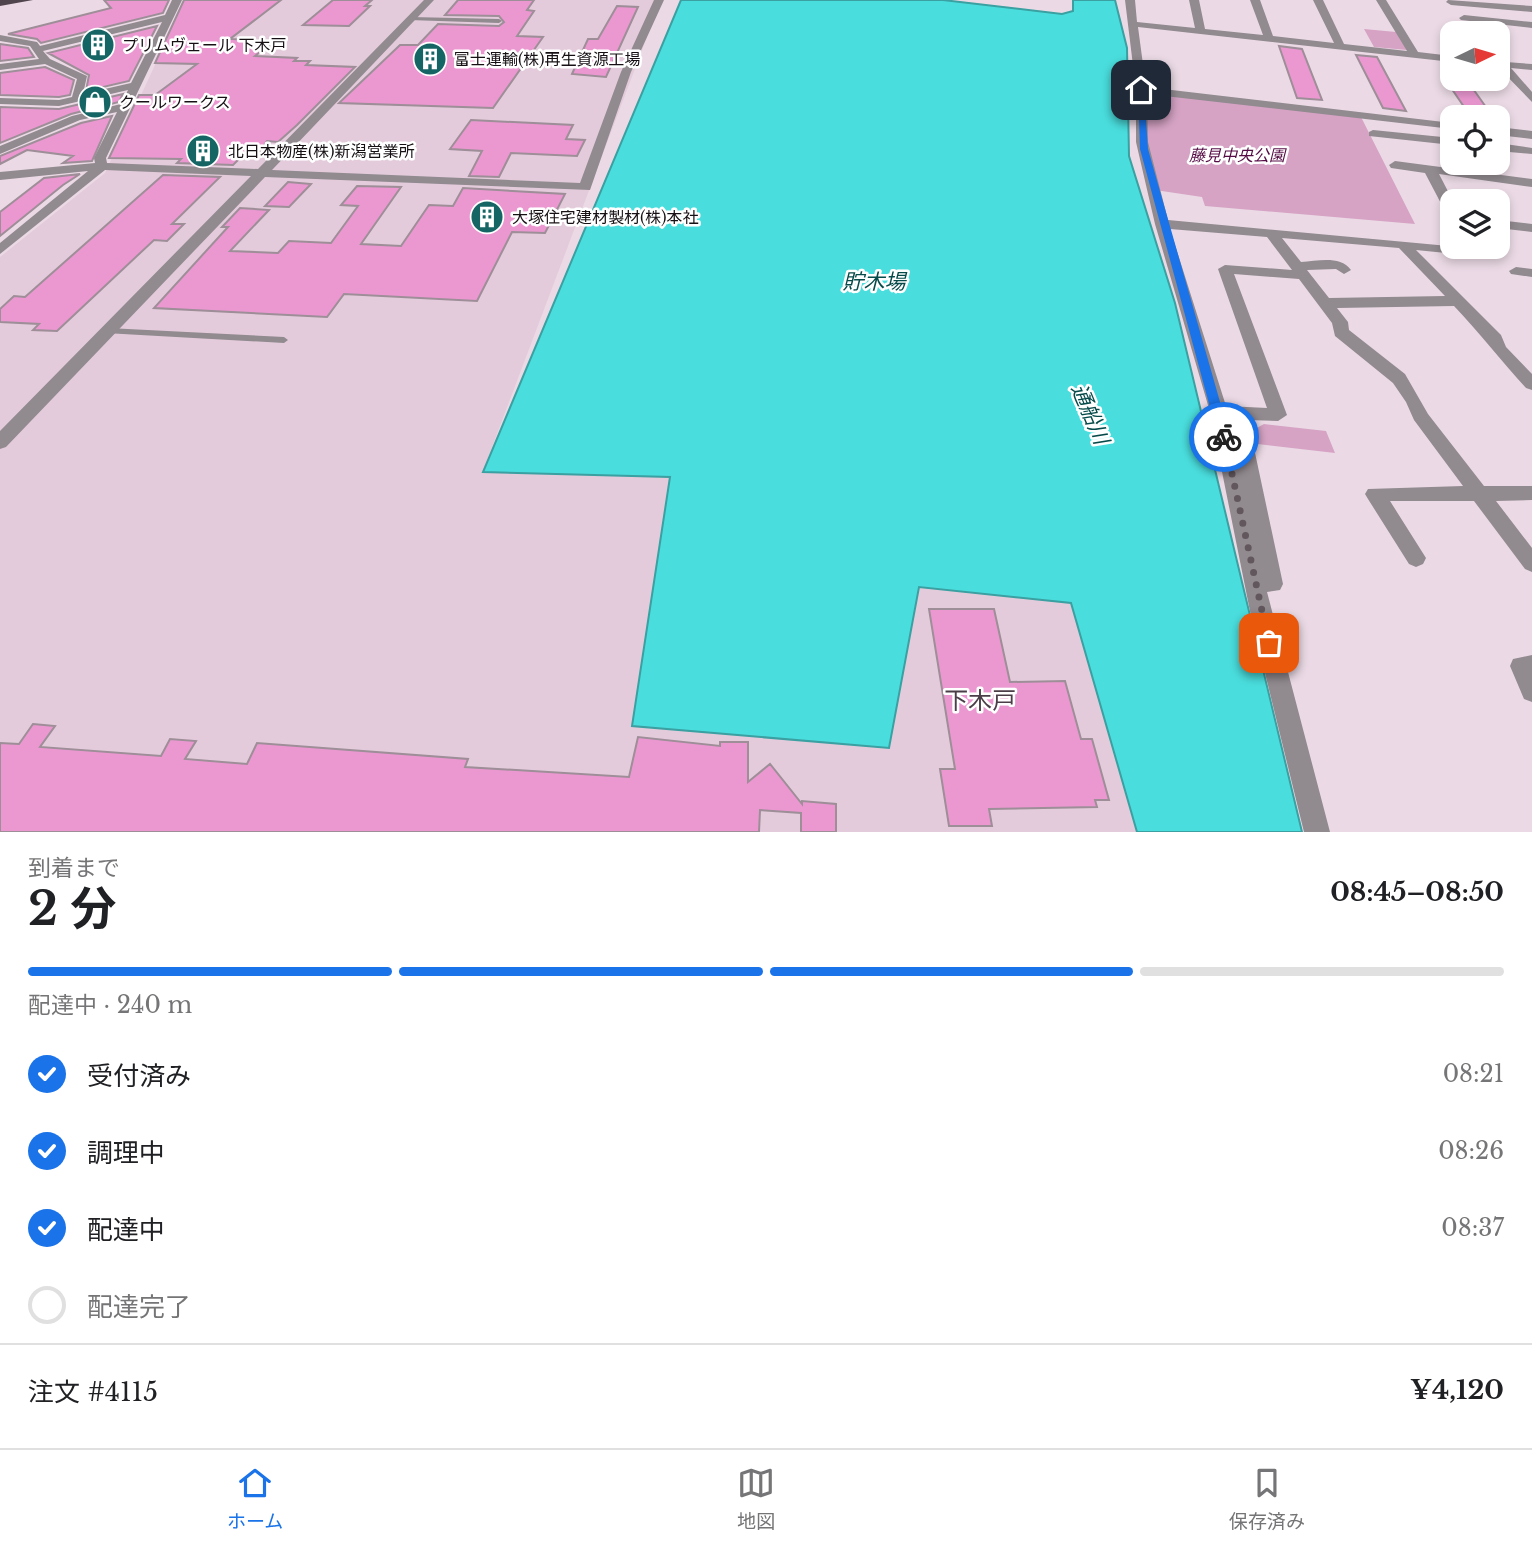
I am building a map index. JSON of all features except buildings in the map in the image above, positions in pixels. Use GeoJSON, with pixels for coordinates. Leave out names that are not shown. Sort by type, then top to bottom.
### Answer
{"type":"FeatureCollection","features":[{"type":"Feature","properties":{"kind":"main road"},"geometry":{"type":"LineString","coordinates":[[0,3],[28,0]]}},
{"type":"Feature","properties":{"kind":"street"},"geometry":{"type":"LineString","coordinates":[[102,166],[100,158],[177,0]]}},
{"type":"Feature","properties":{"kind":"street"},"geometry":{"type":"LineString","coordinates":[[0,442],[429,0]]}},
{"type":"Feature","properties":{"kind":"street"},"geometry":{"type":"LineString","coordinates":[[0,176],[102,166],[585,187],[626,72],[659,0]]}},
{"type":"Feature","properties":{"kind":"street"},"geometry":{"type":"LineString","coordinates":[[1130,0],[1141,90],[1142,142],[1162,224],[1229,413],[1273,584],[1255,580],[1317,832]]}},
{"type":"Feature","properties":{"kind":"street"},"geometry":{"type":"LineString","coordinates":[[1194,0],[1201,32]]}},
{"type":"Feature","properties":{"kind":"street"},"geometry":{"type":"LineString","coordinates":[[1255,0],[1269,39]]}},
{"type":"Feature","properties":{"kind":"street"},"geometry":{"type":"LineString","coordinates":[[1318,0],[1340,46]]}},
{"type":"Feature","properties":{"kind":"street"},"geometry":{"type":"LineString","coordinates":[[1381,0],[1414,54]]}},
{"type":"Feature","properties":{"kind":"street"},"geometry":{"type":"LineString","coordinates":[[1450,1],[1532,9]]}},
{"type":"Feature","properties":{"kind":"street"},"geometry":{"type":"LineString","coordinates":[[1450,1],[1466,21]]}},
{"type":"Feature","properties":{"kind":"street"},"geometry":{"type":"LineString","coordinates":[[39,49],[170,17]]}},
{"type":"Feature","properties":{"kind":"street"},"geometry":{"type":"LineString","coordinates":[[1464,18],[1532,25]]}},
{"type":"Feature","properties":{"kind":"street"},"geometry":{"type":"LineString","coordinates":[[1133,24],[1440,57]]}},
{"type":"Feature","properties":{"kind":"street"},"geometry":{"type":"LineString","coordinates":[[0,38],[33,44],[46,61]]}},
{"type":"Feature","properties":{"kind":"street"},"geometry":{"type":"LineString","coordinates":[[0,67],[46,61],[83,78],[76,100]]}},
{"type":"Feature","properties":{"kind":"street"},"geometry":{"type":"LineString","coordinates":[[1510,64],[1532,68]]}},
{"type":"Feature","properties":{"kind":"street"},"geometry":{"type":"LineString","coordinates":[[1510,74],[1532,99]]}},
{"type":"Feature","properties":{"kind":"street"},"geometry":{"type":"LineString","coordinates":[[0,102],[44,104],[76,100],[135,85]]}},
{"type":"Feature","properties":{"kind":"street"},"geometry":{"type":"LineString","coordinates":[[1141,90],[1440,125]]}},
{"type":"Feature","properties":{"kind":"street"},"geometry":{"type":"LineString","coordinates":[[0,150],[76,118],[126,106]]}},
{"type":"Feature","properties":{"kind":"street"},"geometry":{"type":"LineString","coordinates":[[1373,134],[1440,141]]}},
{"type":"Feature","properties":{"kind":"street"},"geometry":{"type":"LineString","coordinates":[[1510,148],[1532,151],[1526,134]]}},
{"type":"Feature","properties":{"kind":"street"},"geometry":{"type":"LineString","coordinates":[[1395,165],[1532,183]]}},
{"type":"Feature","properties":{"kind":"street"},"geometry":{"type":"LineString","coordinates":[[0,250],[102,166]]}},
{"type":"Feature","properties":{"kind":"street"},"geometry":{"type":"LineString","coordinates":[[1430,170],[1440,189]]}},
{"type":"Feature","properties":{"kind":"street"},"geometry":{"type":"LineString","coordinates":[[1162,224],[1440,248]]}},
{"type":"Feature","properties":{"kind":"street"},"geometry":{"type":"LineString","coordinates":[[1510,225],[1532,228]]}},
{"type":"Feature","properties":{"kind":"street"},"geometry":{"type":"LineString","coordinates":[[1270,232],[1340,322],[1341,332],[1388,366],[1418,407],[1420,416],[1532,563]]}},
{"type":"Feature","properties":{"kind":"street"},"geometry":{"type":"LineString","coordinates":[[1404,244],[1495,339],[1499,349],[1532,384]]}},
{"type":"Feature","properties":{"kind":"street"},"geometry":{"type":"LineString","coordinates":[[1229,413],[1278,415],[1224,269],[1301,270],[1340,265],[1344,270]]}},
{"type":"Feature","properties":{"kind":"street"},"geometry":{"type":"LineString","coordinates":[[1516,271],[1532,273]]}},
{"type":"Feature","properties":{"kind":"street"},"geometry":{"type":"LineString","coordinates":[[1326,303],[1457,300]]}},
{"type":"Feature","properties":{"kind":"street"},"geometry":{"type":"LineString","coordinates":[[1416,558],[1375,494],[1532,493]]}},
{"type":"Feature","properties":{"kind":"street"},"geometry":{"type":"LineString","coordinates":[[1532,665],[1521,666],[1532,691]]}},
{"type":"Feature","properties":{"kind":"lane"},"geometry":{"type":"LineString","coordinates":[[411,19],[499,21]]}},
{"type":"Feature","properties":{"kind":"lane"},"geometry":{"type":"LineString","coordinates":[[108,331],[284,340]]}},
{"type":"Feature","properties":{"kind":"shaded area"},"geometry":{"type":"Polygon","coordinates":[[[185,0],[661,0],[483,471],[670,476],[632,726],[919,587],[1071,603],[1137,832],[0,832],[0,257],[105,173],[185,0]]]}},
{"type":"Feature","properties":{"kind":"green space"},"geometry":{"type":"Polygon","coordinates":[[[1364,29],[1396,32],[1407,50],[1374,47],[1364,29]]]}},
{"type":"Feature","properties":{"kind":"green space","name":"藤見中央公園"},"geometry":{"type":"Polygon","coordinates":[[[1141,90],[1360,115],[1415,224],[1205,206],[1202,197],[1155,190],[1142,142],[1141,90]]]}},
{"type":"Feature","properties":{"kind":"green space"},"geometry":{"type":"Polygon","coordinates":[[[1264,424],[1326,431],[1335,453],[1258,444],[1255,429],[1264,424]]]}},
{"type":"Feature","properties":{"kind":"water","name":"貯木場"},"geometry":{"type":"Polygon","coordinates":[[[681,0],[943,0],[1062,14],[1073,11],[1073,0],[1115,0],[1127,48],[1129,156],[1175,303],[1302,832],[1137,832],[1071,603],[919,587],[889,748],[632,726],[670,477],[483,472],[681,0]]]}},
{"type":"Feature","properties":{"kind":"way so far"},"geometry":{"type":"LineString","coordinates":[[1224,437],[1269,643]]}},
{"type":"Feature","properties":{"kind":"place","name":"プリムヴェール 下木戸"},"geometry":{"type":"Point","coordinates":[98,45]}},
{"type":"Feature","properties":{"kind":"place","name":"富士運輸(株)再生資源工場"},"geometry":{"type":"Point","coordinates":[430,59]}},
{"type":"Feature","properties":{"kind":"place","name":"クールワークス"},"geometry":{"type":"Point","coordinates":[95,102]}},
{"type":"Feature","properties":{"kind":"place","name":"北日本物産(株)新潟営業所"},"geometry":{"type":"Point","coordinates":[203,151]}},
{"type":"Feature","properties":{"kind":"place","name":"大塚住宅建材製材(株)本社"},"geometry":{"type":"Point","coordinates":[487,217]}},
{"type":"Feature","properties":{"kind":"district","name":"下木戸"},"geometry":{"type":"Point","coordinates":[980,700]}},
{"type":"Feature","properties":{"kind":"route"},"geometry":{"type":"LineString","coordinates":[[1141,90],[1142,142],[1162,224],[1219,412],[1224,437]]}},
{"type":"Feature","properties":{"kind":"water label","name":"通船川"},"geometry":{"type":"Point","coordinates":[1090,414]}}]}
